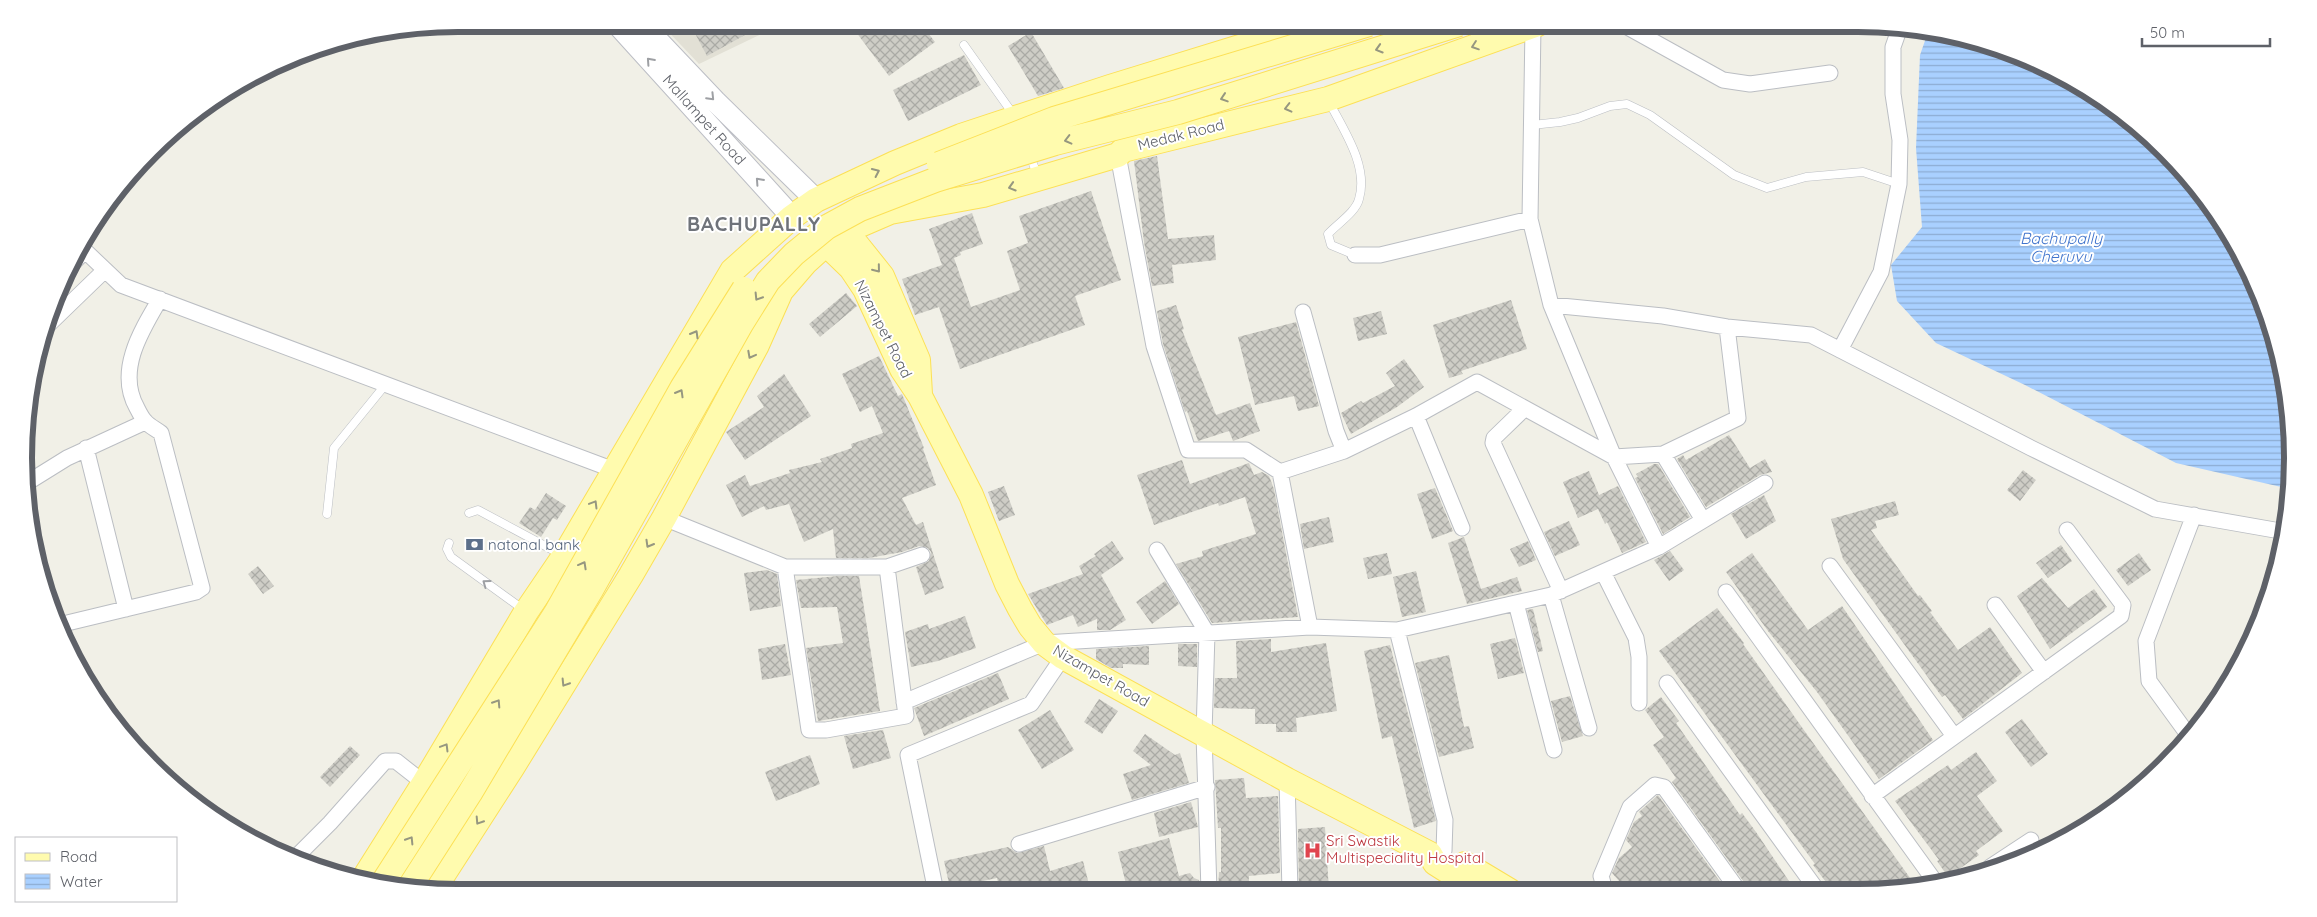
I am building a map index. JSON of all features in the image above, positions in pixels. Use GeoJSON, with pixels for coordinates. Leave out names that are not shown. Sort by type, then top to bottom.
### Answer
{"type":"FeatureCollection","features":[{"type":"Feature","properties":{"kind":"main road","name":"Mallampet Road"},"geometry":{"type":"LineString","coordinates":[[624,32],[792,217]]}},
{"type":"Feature","properties":{"kind":"main road","name":"Mallampet Road"},"geometry":{"type":"LineString","coordinates":[[650,32],[816,200]]}},
{"type":"Feature","properties":{"kind":"main road"},"geometry":{"type":"LineString","coordinates":[[386,878],[556,613],[682,388],[725,318],[751,278],[789,238],[817,216],[845,201],[1054,119],[1342,32]]}},
{"type":"Feature","properties":{"kind":"main road"},"geometry":{"type":"LineString","coordinates":[[413,882],[470,793],[591,590],[768,281],[794,254],[827,227],[860,209],[935,180],[1055,143],[1178,112],[1433,32]]}},
{"type":"Feature","properties":{"kind":"main road","name":"Medak Road"},"geometry":{"type":"LineString","coordinates":[[437,884],[512,768],[664,518],[757,345],[781,291],[806,262],[826,244],[846,231],[890,212],[983,195],[1118,155],[1123,150],[1328,99],[1516,32]]}},
{"type":"Feature","properties":{"kind":"main road"},"geometry":{"type":"LineString","coordinates":[[366,874],[424,783],[526,612],[564,556],[732,271],[792,217],[816,200],[895,163],[961,136],[1249,34]]}},
{"type":"Feature","properties":{"kind":"main road"},"geometry":{"type":"LineString","coordinates":[[846,231],[882,276],[918,360],[920,396]]}},
{"type":"Feature","properties":{"kind":"main road","name":"Nizampet Road"},"geometry":{"type":"LineString","coordinates":[[826,244],[851,268],[865,289],[902,369],[920,396],[971,495],[1007,584],[1030,626],[1054,650],[1287,780],[1498,884]]}},
{"type":"Feature","properties":{"kind":"main road"},"geometry":{"type":"LineString","coordinates":[[646,417],[702,447]]}},
{"type":"Feature","properties":{"kind":"main road","name":"Nizampet Road"},"geometry":{"type":"LineString","coordinates":[[1437,853],[1435,863],[1468,884]]}},
{"type":"Feature","properties":{"kind":"street"},"geometry":{"type":"LineString","coordinates":[[1536,32],[1530,219],[1551,305],[1614,457],[1659,547]]}},
{"type":"Feature","properties":{"kind":"street"},"geometry":{"type":"LineString","coordinates":[[1636,32],[1723,80],[1750,84],[1830,73]]}},
{"type":"Feature","properties":{"kind":"street"},"geometry":{"type":"LineString","coordinates":[[1840,350],[1881,272],[1899,184],[1900,140],[1893,94],[1893,47],[1898,34]]}},
{"type":"Feature","properties":{"kind":"street"},"geometry":{"type":"LineString","coordinates":[[1118,155],[1154,346],[1188,450],[1246,450],[1280,472],[1310,627]]}},
{"type":"Feature","properties":{"kind":"street"},"geometry":{"type":"LineString","coordinates":[[1355,255],[1380,255],[1530,219]]}},
{"type":"Feature","properties":{"kind":"street"},"geometry":{"type":"LineString","coordinates":[[86,252],[121,285],[614,470]]}},
{"type":"Feature","properties":{"kind":"street"},"geometry":{"type":"LineString","coordinates":[[57,316],[105,270]]}},
{"type":"Feature","properties":{"kind":"street"},"geometry":{"type":"LineString","coordinates":[[66,623],[196,592],[202,588],[161,433],[145,422],[134,403],[128,382],[139,337],[160,299]]}},
{"type":"Feature","properties":{"kind":"street"},"geometry":{"type":"LineString","coordinates":[[1551,305],[1663,316],[1727,327],[1811,335],[2031,448],[2155,508],[2278,531]]}},
{"type":"Feature","properties":{"kind":"street"},"geometry":{"type":"LineString","coordinates":[[1303,312],[1336,431],[1344,451]]}},
{"type":"Feature","properties":{"kind":"street"},"geometry":{"type":"LineString","coordinates":[[1280,472],[1344,451],[1416,416],[1477,382],[1614,457],[1663,454],[1738,418],[1727,327]]}},
{"type":"Feature","properties":{"kind":"street"},"geometry":{"type":"LineString","coordinates":[[1524,409],[1494,438],[1493,443],[1556,593],[1589,728]]}},
{"type":"Feature","properties":{"kind":"street"},"geometry":{"type":"LineString","coordinates":[[1416,416],[1462,528]]}},
{"type":"Feature","properties":{"kind":"street"},"geometry":{"type":"LineString","coordinates":[[33,479],[86,448],[145,422]]}},
{"type":"Feature","properties":{"kind":"street"},"geometry":{"type":"LineString","coordinates":[[86,448],[126,609]]}},
{"type":"Feature","properties":{"kind":"street"},"geometry":{"type":"LineString","coordinates":[[1663,454],[1703,520]]}},
{"type":"Feature","properties":{"kind":"street"},"geometry":{"type":"LineString","coordinates":[[904,702],[1054,650],[1207,633],[1310,627],[1397,630],[1556,593],[1659,547],[1765,483]]}},
{"type":"Feature","properties":{"kind":"street"},"geometry":{"type":"LineString","coordinates":[[2185,731],[2149,681],[2146,641],[2194,515]]}},
{"type":"Feature","properties":{"kind":"street"},"geometry":{"type":"LineString","coordinates":[[664,518],[786,567],[887,567],[922,555]]}},
{"type":"Feature","properties":{"kind":"street"},"geometry":{"type":"LineString","coordinates":[[1872,796],[2121,616],[2123,605],[2067,530]]}},
{"type":"Feature","properties":{"kind":"street"},"geometry":{"type":"LineString","coordinates":[[1157,550],[1207,633],[1204,734],[1209,884]]}},
{"type":"Feature","properties":{"kind":"street"},"geometry":{"type":"LineString","coordinates":[[1830,566],[1954,736]]}},
{"type":"Feature","properties":{"kind":"street"},"geometry":{"type":"LineString","coordinates":[[786,567],[809,730],[826,730],[906,716],[887,567]]}},
{"type":"Feature","properties":{"kind":"street"},"geometry":{"type":"LineString","coordinates":[[1603,572],[1636,638],[1639,657],[1640,703]]}},
{"type":"Feature","properties":{"kind":"street"},"geometry":{"type":"LineString","coordinates":[[1726,592],[1932,878]]}},
{"type":"Feature","properties":{"kind":"street"},"geometry":{"type":"LineString","coordinates":[[1516,603],[1554,750]]}},
{"type":"Feature","properties":{"kind":"street"},"geometry":{"type":"LineString","coordinates":[[1995,604],[2044,672]]}},
{"type":"Feature","properties":{"kind":"street"},"geometry":{"type":"LineString","coordinates":[[1397,630],[1445,820],[1437,853]]}},
{"type":"Feature","properties":{"kind":"street"},"geometry":{"type":"LineString","coordinates":[[934,884],[908,755],[1030,704],[1054,650]]}},
{"type":"Feature","properties":{"kind":"street"},"geometry":{"type":"LineString","coordinates":[[1667,683],[1813,884]]}},
{"type":"Feature","properties":{"kind":"street"},"geometry":{"type":"LineString","coordinates":[[299,854],[330,823],[384,761],[396,761],[424,783]]}},
{"type":"Feature","properties":{"kind":"street"},"geometry":{"type":"LineString","coordinates":[[1287,780],[1290,884]]}},
{"type":"Feature","properties":{"kind":"street"},"geometry":{"type":"LineString","coordinates":[[1603,884],[1601,876],[1630,807],[1655,785],[1664,787],[1734,884]]}},
{"type":"Feature","properties":{"kind":"street"},"geometry":{"type":"LineString","coordinates":[[1019,844],[1207,787]]}},
{"type":"Feature","properties":{"kind":"street"},"geometry":{"type":"LineString","coordinates":[[2001,860],[2031,840]]}},
{"type":"Feature","properties":{"kind":"lane"},"geometry":{"type":"LineString","coordinates":[[964,45],[1016,118],[1039,179]]}},
{"type":"Feature","properties":{"kind":"lane"},"geometry":{"type":"LineString","coordinates":[[1328,99],[1360,164],[1361,188],[1359,200],[1328,234],[1331,245],[1355,255]]}},
{"type":"Feature","properties":{"kind":"lane"},"geometry":{"type":"LineString","coordinates":[[1532,125],[1569,120],[1610,106],[1627,104],[1650,115],[1734,175],[1766,188],[1790,183],[1806,177],[1863,172],[1899,184]]}},
{"type":"Feature","properties":{"kind":"lane"},"geometry":{"type":"LineString","coordinates":[[327,514],[334,448],[386,384]]}},
{"type":"Feature","properties":{"kind":"lane"},"geometry":{"type":"LineString","coordinates":[[469,513],[478,510],[564,556]]}},
{"type":"Feature","properties":{"kind":"lane"},"geometry":{"type":"LineString","coordinates":[[449,544],[447,549],[452,557],[526,612]]}},
{"type":"Feature","properties":{"kind":"shaded area"},"geometry":{"type":"Polygon","coordinates":[[[669,32],[765,32],[699,64],[669,32]]]}},
{"type":"Feature","properties":{"kind":"water","name":"Bachupally Cheruvu"},"geometry":{"type":"Polygon","coordinates":[[[1926,38],[1969,47],[1995,55],[2047,76],[2095,104],[2118,121],[2160,157],[2179,178],[2213,222],[2241,270],[2262,322],[2270,348],[2281,403],[2284,431],[2284,488],[2176,463],[2025,385],[1936,343],[1897,301],[1891,265],[1922,227],[1916,148],[1920,55],[1926,38]]]}},
{"type":"Feature","properties":{"kind":"building"},"geometry":{"type":"Polygon","coordinates":[[[694,32],[750,32],[707,56],[694,32]]]}},
{"type":"Feature","properties":{"kind":"building"},"geometry":{"type":"Polygon","coordinates":[[[856,32],[927,32],[935,42],[889,76],[856,32]]]}},
{"type":"Feature","properties":{"kind":"building"},"geometry":{"type":"Polygon","coordinates":[[[1031,32],[1064,88],[1038,96],[1008,46],[1031,32]]]}},
{"type":"Feature","properties":{"kind":"building"},"geometry":{"type":"Polygon","coordinates":[[[964,55],[981,85],[908,121],[893,90],[964,55]]]}},
{"type":"Feature","properties":{"kind":"building"},"geometry":{"type":"Polygon","coordinates":[[[1157,156],[1168,239],[1214,235],[1216,260],[1172,265],[1174,283],[1152,286],[1144,242],[1134,161],[1157,156]]]}},
{"type":"Feature","properties":{"kind":"building"},"geometry":{"type":"Polygon","coordinates":[[[1091,191],[1121,280],[1075,296],[1085,325],[960,369],[939,307],[915,315],[902,279],[942,265],[929,229],[972,213],[983,244],[960,252],[961,255],[954,258],[971,307],[1020,290],[1007,251],[1028,243],[1019,216],[1091,191]]]}},
{"type":"Feature","properties":{"kind":"building"},"geometry":{"type":"Polygon","coordinates":[[[846,293],[857,306],[820,337],[809,324],[846,293]]]}},
{"type":"Feature","properties":{"kind":"building"},"geometry":{"type":"Polygon","coordinates":[[[1511,300],[1527,349],[1461,371],[1463,374],[1449,378],[1433,325],[1511,300]]]}},
{"type":"Feature","properties":{"kind":"building"},"geometry":{"type":"Polygon","coordinates":[[[1176,305],[1184,329],[1182,330],[1216,415],[1250,403],[1260,431],[1233,441],[1229,431],[1198,441],[1187,411],[1185,412],[1163,344],[1157,311],[1176,305]]]}},
{"type":"Feature","properties":{"kind":"building"},"geometry":{"type":"Polygon","coordinates":[[[1381,311],[1387,334],[1358,341],[1353,318],[1381,311]]]}},
{"type":"Feature","properties":{"kind":"building"},"geometry":{"type":"Polygon","coordinates":[[[1296,322],[1319,406],[1298,411],[1294,396],[1255,405],[1238,337],[1296,322]]]}},
{"type":"Feature","properties":{"kind":"building"},"geometry":{"type":"Polygon","coordinates":[[[879,356],[898,396],[902,394],[924,448],[936,485],[902,498],[916,525],[923,522],[944,588],[925,595],[916,567],[929,561],[931,552],[928,548],[919,546],[902,552],[869,558],[836,558],[833,529],[804,542],[789,504],[766,510],[764,506],[742,517],[726,485],[745,475],[750,486],[790,473],[789,470],[822,462],[820,459],[852,448],[851,444],[883,433],[872,406],[860,412],[842,374],[879,356]]]}},
{"type":"Feature","properties":{"kind":"building"},"geometry":{"type":"Polygon","coordinates":[[[1404,359],[1424,387],[1397,407],[1351,434],[1341,413],[1361,401],[1363,403],[1395,386],[1386,373],[1404,359]]]}},
{"type":"Feature","properties":{"kind":"building"},"geometry":{"type":"Polygon","coordinates":[[[784,374],[811,416],[745,460],[726,432],[764,407],[757,396],[784,374]]]}},
{"type":"Feature","properties":{"kind":"building"},"geometry":{"type":"Polygon","coordinates":[[[1729,435],[1750,468],[1765,459],[1772,472],[1760,475],[1706,507],[1677,459],[1683,455],[1686,460],[1729,435]]]}},
{"type":"Feature","properties":{"kind":"building"},"geometry":{"type":"Polygon","coordinates":[[[1182,460],[1190,484],[1249,463],[1254,475],[1262,472],[1269,476],[1274,489],[1298,617],[1212,623],[1176,564],[1203,556],[1202,551],[1256,534],[1245,497],[1219,506],[1218,503],[1154,525],[1137,475],[1182,460]]]}},
{"type":"Feature","properties":{"kind":"building"},"geometry":{"type":"Polygon","coordinates":[[[1654,464],[1658,464],[1690,517],[1663,534],[1635,478],[1638,477],[1636,474],[1654,464]]]}},
{"type":"Feature","properties":{"kind":"building"},"geometry":{"type":"Polygon","coordinates":[[[2023,470],[2036,480],[2020,501],[2007,490],[2023,470]]]}},
{"type":"Feature","properties":{"kind":"building"},"geometry":{"type":"Polygon","coordinates":[[[1589,471],[1599,495],[1618,486],[1646,542],[1622,553],[1607,522],[1605,524],[1598,509],[1578,518],[1563,482],[1589,471]]]}},
{"type":"Feature","properties":{"kind":"building"},"geometry":{"type":"Polygon","coordinates":[[[1004,486],[1015,515],[999,521],[988,492],[1004,486]]]}},
{"type":"Feature","properties":{"kind":"building"},"geometry":{"type":"Polygon","coordinates":[[[1435,488],[1453,531],[1432,539],[1417,494],[1435,488]]]}},
{"type":"Feature","properties":{"kind":"building"},"geometry":{"type":"Polygon","coordinates":[[[546,493],[566,506],[557,520],[553,518],[541,537],[519,523],[530,507],[535,510],[546,493]]]}},
{"type":"Feature","properties":{"kind":"building"},"geometry":{"type":"Polygon","coordinates":[[[1764,495],[1776,521],[1746,539],[1731,514],[1764,495]]]}},
{"type":"Feature","properties":{"kind":"building"},"geometry":{"type":"Polygon","coordinates":[[[1895,501],[1899,515],[1875,521],[1877,528],[1871,530],[1918,596],[1920,595],[1932,611],[1930,612],[1958,650],[1990,627],[2022,673],[1963,719],[1945,695],[1942,697],[1843,559],[1831,519],[1895,501]]]}},
{"type":"Feature","properties":{"kind":"building"},"geometry":{"type":"Polygon","coordinates":[[[1329,517],[1334,542],[1304,549],[1300,524],[1329,517]]]}},
{"type":"Feature","properties":{"kind":"building"},"geometry":{"type":"Polygon","coordinates":[[[1569,521],[1580,545],[1555,556],[1544,532],[1569,521]]]}},
{"type":"Feature","properties":{"kind":"building"},"geometry":{"type":"Polygon","coordinates":[[[1464,537],[1481,589],[1517,577],[1522,591],[1467,604],[1448,543],[1464,537]]]}},
{"type":"Feature","properties":{"kind":"building"},"geometry":{"type":"Polygon","coordinates":[[[1112,541],[1124,559],[1101,575],[1126,620],[1110,630],[1097,630],[1097,619],[1078,627],[1073,615],[1047,625],[1028,594],[1083,574],[1079,566],[1096,556],[1094,554],[1112,541]]]}},
{"type":"Feature","properties":{"kind":"building"},"geometry":{"type":"Polygon","coordinates":[[[1528,541],[1536,560],[1519,567],[1510,549],[1528,541]]]}},
{"type":"Feature","properties":{"kind":"building"},"geometry":{"type":"Polygon","coordinates":[[[2061,545],[2072,561],[2048,578],[2036,563],[2061,545]]]}},
{"type":"Feature","properties":{"kind":"building"},"geometry":{"type":"Polygon","coordinates":[[[1670,551],[1684,570],[1669,581],[1654,560],[1670,551]]]}},
{"type":"Feature","properties":{"kind":"building"},"geometry":{"type":"Polygon","coordinates":[[[1387,553],[1392,574],[1368,579],[1363,558],[1387,553]]]}},
{"type":"Feature","properties":{"kind":"building"},"geometry":{"type":"Polygon","coordinates":[[[1752,553],[1808,630],[1842,606],[1933,740],[1879,779],[1817,692],[1768,631],[1726,572],[1752,553]]]}},
{"type":"Feature","properties":{"kind":"building"},"geometry":{"type":"Polygon","coordinates":[[[2139,553],[2151,570],[2128,586],[2116,570],[2139,553]]]}},
{"type":"Feature","properties":{"kind":"building"},"geometry":{"type":"Polygon","coordinates":[[[258,566],[274,586],[263,594],[248,574],[258,566]]]}},
{"type":"Feature","properties":{"kind":"building"},"geometry":{"type":"Polygon","coordinates":[[[767,570],[777,574],[781,606],[750,611],[744,573],[767,570]]]}},
{"type":"Feature","properties":{"kind":"building"},"geometry":{"type":"Polygon","coordinates":[[[1416,571],[1426,612],[1402,617],[1393,577],[1416,571]]]}},
{"type":"Feature","properties":{"kind":"building"},"geometry":{"type":"Polygon","coordinates":[[[859,576],[880,711],[818,721],[806,648],[843,643],[837,607],[801,608],[796,580],[859,576]]]}},
{"type":"Feature","properties":{"kind":"building"},"geometry":{"type":"Polygon","coordinates":[[[2042,578],[2068,608],[2094,589],[2107,607],[2050,649],[2017,596],[2042,578]]]}},
{"type":"Feature","properties":{"kind":"building"},"geometry":{"type":"Polygon","coordinates":[[[1165,581],[1179,604],[1152,624],[1136,602],[1165,581]]]}},
{"type":"Feature","properties":{"kind":"building"},"geometry":{"type":"Polygon","coordinates":[[[1717,608],[1744,643],[1912,881],[1886,884],[1827,884],[1813,865],[1815,864],[1659,651],[1717,608]]]}},
{"type":"Feature","properties":{"kind":"building"},"geometry":{"type":"Polygon","coordinates":[[[1533,609],[1543,651],[1538,652],[1527,610],[1533,609]]]}},
{"type":"Feature","properties":{"kind":"building"},"geometry":{"type":"Polygon","coordinates":[[[965,616],[976,648],[938,661],[911,667],[905,632],[928,624],[929,629],[965,616]]]}},
{"type":"Feature","properties":{"kind":"building"},"geometry":{"type":"Polygon","coordinates":[[[1515,638],[1524,673],[1498,679],[1490,644],[1515,638]]]}},
{"type":"Feature","properties":{"kind":"building"},"geometry":{"type":"Polygon","coordinates":[[[1271,639],[1271,652],[1326,643],[1337,711],[1296,718],[1297,732],[1276,732],[1276,724],[1255,724],[1255,709],[1214,708],[1215,678],[1237,678],[1236,641],[1271,639]]]}},
{"type":"Feature","properties":{"kind":"building"},"geometry":{"type":"Polygon","coordinates":[[[785,644],[791,675],[762,680],[758,649],[785,644]]]}},
{"type":"Feature","properties":{"kind":"building"},"geometry":{"type":"Polygon","coordinates":[[[1178,644],[1197,644],[1197,667],[1178,666],[1178,644]]]}},
{"type":"Feature","properties":{"kind":"building"},"geometry":{"type":"Polygon","coordinates":[[[1390,645],[1436,821],[1414,828],[1392,736],[1382,739],[1364,651],[1390,645]]]}},
{"type":"Feature","properties":{"kind":"building"},"geometry":{"type":"Polygon","coordinates":[[[1149,646],[1149,665],[1123,664],[1123,668],[1111,668],[1096,659],[1096,649],[1149,646]]]}},
{"type":"Feature","properties":{"kind":"building"},"geometry":{"type":"Polygon","coordinates":[[[1449,655],[1464,727],[1469,726],[1474,748],[1439,757],[1415,663],[1449,655]]]}},
{"type":"Feature","properties":{"kind":"building"},"geometry":{"type":"Polygon","coordinates":[[[998,673],[1009,699],[924,736],[914,708],[998,673]]]}},
{"type":"Feature","properties":{"kind":"building"},"geometry":{"type":"Polygon","coordinates":[[[1570,696],[1583,736],[1562,742],[1551,701],[1570,696]]]}},
{"type":"Feature","properties":{"kind":"building"},"geometry":{"type":"Polygon","coordinates":[[[1661,697],[1679,721],[1676,723],[1740,815],[1742,813],[1756,832],[1791,884],[1745,884],[1672,782],[1676,778],[1653,745],[1664,737],[1645,710],[1661,697]]]}},
{"type":"Feature","properties":{"kind":"building"},"geometry":{"type":"Polygon","coordinates":[[[1099,699],[1118,711],[1102,734],[1084,722],[1099,699]]]}},
{"type":"Feature","properties":{"kind":"building"},"geometry":{"type":"Polygon","coordinates":[[[1050,710],[1074,750],[1042,769],[1018,730],[1050,710]]]}},
{"type":"Feature","properties":{"kind":"building"},"geometry":{"type":"Polygon","coordinates":[[[2022,719],[2048,754],[2031,767],[2005,732],[2022,719]]]}},
{"type":"Feature","properties":{"kind":"building"},"geometry":{"type":"Polygon","coordinates":[[[883,730],[891,758],[853,769],[844,736],[883,730]]]}},
{"type":"Feature","properties":{"kind":"building"},"geometry":{"type":"Polygon","coordinates":[[[1145,734],[1175,755],[1180,753],[1189,783],[1132,800],[1123,774],[1151,765],[1133,751],[1145,734]]]}},
{"type":"Feature","properties":{"kind":"building"},"geometry":{"type":"Polygon","coordinates":[[[350,746],[360,755],[330,787],[320,777],[350,746]]]}},
{"type":"Feature","properties":{"kind":"building"},"geometry":{"type":"Polygon","coordinates":[[[1976,752],[1997,781],[1977,796],[2003,831],[1976,851],[1979,855],[1953,874],[1947,875],[1937,861],[1939,860],[1895,801],[1948,765],[1951,770],[1976,752]]]}},
{"type":"Feature","properties":{"kind":"building"},"geometry":{"type":"Polygon","coordinates":[[[810,755],[820,784],[776,801],[765,772],[810,755]]]}},
{"type":"Feature","properties":{"kind":"building"},"geometry":{"type":"Polygon","coordinates":[[[1244,778],[1246,798],[1278,796],[1280,873],[1249,876],[1248,884],[1218,884],[1219,872],[1221,872],[1221,828],[1218,828],[1215,780],[1244,778]]]}},
{"type":"Feature","properties":{"kind":"building"},"geometry":{"type":"Polygon","coordinates":[[[1658,795],[1722,884],[1622,884],[1612,873],[1619,858],[1632,847],[1626,840],[1634,822],[1642,816],[1639,812],[1658,795]]]}},
{"type":"Feature","properties":{"kind":"building"},"geometry":{"type":"Polygon","coordinates":[[[1191,802],[1198,827],[1159,837],[1154,813],[1191,802]]]}},
{"type":"Feature","properties":{"kind":"building"},"geometry":{"type":"Polygon","coordinates":[[[1325,827],[1329,884],[1299,884],[1298,829],[1325,827]]]}},
{"type":"Feature","properties":{"kind":"building"},"geometry":{"type":"Polygon","coordinates":[[[1169,838],[1179,876],[1190,873],[1199,880],[1199,884],[1126,884],[1118,852],[1169,838]]]}},
{"type":"Feature","properties":{"kind":"building"},"geometry":{"type":"Polygon","coordinates":[[[1044,846],[1050,871],[1083,861],[1089,884],[998,884],[997,878],[969,884],[949,884],[944,861],[1008,847],[1017,853],[1044,846]]]}},
{"type":"Feature","properties":{"kind":"place","name":"natonal bank"},"geometry":{"type":"Point","coordinates":[474,545]}},
{"type":"Feature","properties":{"kind":"place","name":"Sri Swastik Multispeciality Hospital"},"geometry":{"type":"Point","coordinates":[1312,850]}},
{"type":"Feature","properties":{"kind":"district","name":"BACHUPALLY"},"geometry":{"type":"Point","coordinates":[754,224]}}]}
